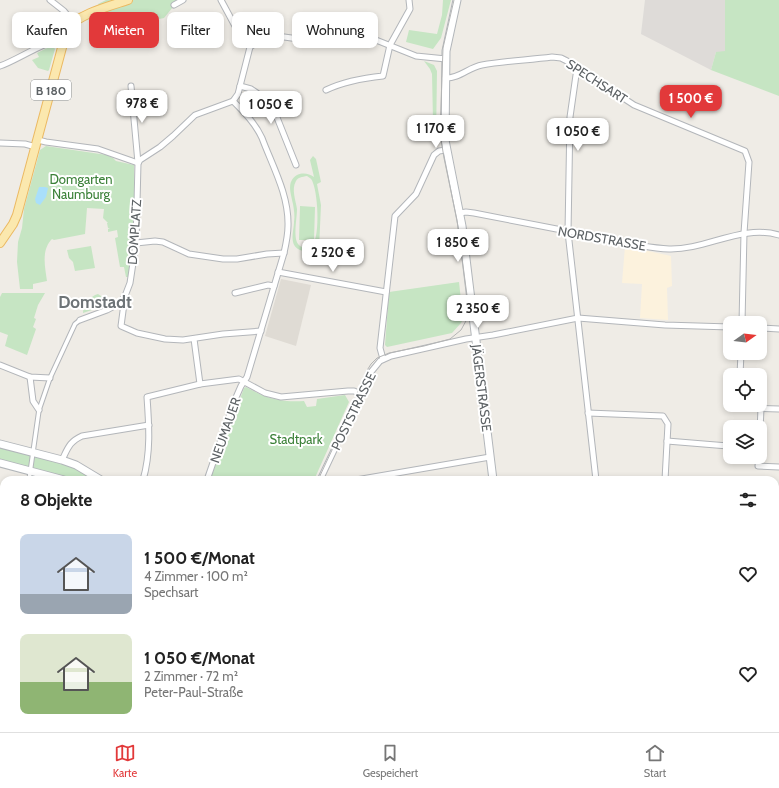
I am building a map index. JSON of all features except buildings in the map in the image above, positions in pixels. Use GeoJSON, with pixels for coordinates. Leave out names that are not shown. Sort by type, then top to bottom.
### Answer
{"type":"FeatureCollection","features":[{"type":"Feature","properties":{"kind":"main road"},"geometry":{"type":"LineString","coordinates":[[81,19],[90,14],[128,0]]}},
{"type":"Feature","properties":{"kind":"main road","name":"JÄGERSTRASSE"},"geometry":{"type":"LineString","coordinates":[[457,0],[448,37],[444,125],[446,150],[460,213],[492,476]]}},
{"type":"Feature","properties":{"kind":"main road","name":"B 180"},"geometry":{"type":"LineString","coordinates":[[0,243],[13,224],[17,215],[62,48]]}},
{"type":"Feature","properties":{"kind":"main road"},"geometry":{"type":"LineString","coordinates":[[0,444],[62,460],[94,476]]}},
{"type":"Feature","properties":{"kind":"main road"},"geometry":{"type":"LineString","coordinates":[[0,463],[29,475]]}},
{"type":"Feature","properties":{"kind":"street"},"geometry":{"type":"LineString","coordinates":[[50,0],[65,12]]}},
{"type":"Feature","properties":{"kind":"street"},"geometry":{"type":"LineString","coordinates":[[174,5],[183,0]]}},
{"type":"Feature","properties":{"kind":"street"},"geometry":{"type":"LineString","coordinates":[[221,0],[232,20]]}},
{"type":"Feature","properties":{"kind":"street"},"geometry":{"type":"LineString","coordinates":[[326,90],[351,80],[383,76],[390,44],[410,9],[409,0]]}},
{"type":"Feature","properties":{"kind":"street"},"geometry":{"type":"LineString","coordinates":[[284,37],[343,43],[369,39],[390,44],[416,56],[446,59]]}},
{"type":"Feature","properties":{"kind":"street"},"geometry":{"type":"LineString","coordinates":[[0,66],[38,48]]}},
{"type":"Feature","properties":{"kind":"street"},"geometry":{"type":"LineString","coordinates":[[0,143],[25,144],[46,142],[98,149],[113,153],[120,158],[138,163],[140,160],[160,147],[195,115],[233,101],[238,94],[250,48]]}},
{"type":"Feature","properties":{"kind":"street","name":"SPECHSART"},"geometry":{"type":"LineString","coordinates":[[445,78],[454,78],[466,70],[481,65],[552,57],[561,58],[634,105],[745,151],[749,162],[744,233],[742,316]]}},
{"type":"Feature","properties":{"kind":"street"},"geometry":{"type":"LineString","coordinates":[[578,69],[570,117],[568,232],[596,476]]}},
{"type":"Feature","properties":{"kind":"street","name":"DOMPLATZ"},"geometry":{"type":"LineString","coordinates":[[131,86],[138,163],[136,243],[130,283],[125,296],[121,326],[137,333],[165,339],[194,339]]}},
{"type":"Feature","properties":{"kind":"street"},"geometry":{"type":"LineString","coordinates":[[240,86],[251,89],[257,93],[276,115],[296,166]]}},
{"type":"Feature","properties":{"kind":"street","name":"NEUMAUER"},"geometry":{"type":"LineString","coordinates":[[208,476],[234,402],[247,377],[284,253],[288,224],[283,193],[258,128],[233,101]]}},
{"type":"Feature","properties":{"kind":"street","name":"POSTSTRASSE"},"geometry":{"type":"LineString","coordinates":[[322,476],[373,368],[383,359],[380,348],[395,216],[416,194],[434,155],[439,151],[446,150]]}},
{"type":"Feature","properties":{"kind":"street","name":"NORDSTRASSE"},"geometry":{"type":"LineString","coordinates":[[460,213],[474,213],[638,245],[670,249],[683,248],[744,233]]}},
{"type":"Feature","properties":{"kind":"street"},"geometry":{"type":"LineString","coordinates":[[744,233],[771,233],[779,235]]}},
{"type":"Feature","properties":{"kind":"street"},"geometry":{"type":"LineString","coordinates":[[136,243],[163,242],[189,254],[223,259],[237,259],[284,253]]}},
{"type":"Feature","properties":{"kind":"street"},"geometry":{"type":"LineString","coordinates":[[278,272],[386,292]]}},
{"type":"Feature","properties":{"kind":"street"},"geometry":{"type":"LineString","coordinates":[[235,293],[268,285],[274,286]]}},
{"type":"Feature","properties":{"kind":"street"},"geometry":{"type":"LineString","coordinates":[[29,475],[39,410],[50,378],[75,324],[80,320],[107,310],[120,303],[125,296]]}},
{"type":"Feature","properties":{"kind":"street"},"geometry":{"type":"LineString","coordinates":[[383,359],[476,338],[578,318],[658,325],[723,327]]}},
{"type":"Feature","properties":{"kind":"street"},"geometry":{"type":"LineString","coordinates":[[767,328],[779,329]]}},
{"type":"Feature","properties":{"kind":"street"},"geometry":{"type":"LineString","coordinates":[[200,384],[194,339],[223,334],[261,331]]}},
{"type":"Feature","properties":{"kind":"street"},"geometry":{"type":"LineString","coordinates":[[0,365],[30,377],[50,378]]}},
{"type":"Feature","properties":{"kind":"street"},"geometry":{"type":"LineString","coordinates":[[30,377],[33,401],[39,410]]}},
{"type":"Feature","properties":{"kind":"street"},"geometry":{"type":"LineString","coordinates":[[143,476],[146,469],[149,425],[147,397],[200,384],[239,379],[265,393],[281,397],[348,391],[354,391],[360,394]]}},
{"type":"Feature","properties":{"kind":"street"},"geometry":{"type":"LineString","coordinates":[[767,408],[779,409]]}},
{"type":"Feature","properties":{"kind":"street"},"geometry":{"type":"LineString","coordinates":[[588,413],[663,416],[668,424],[665,476]]}},
{"type":"Feature","properties":{"kind":"street"},"geometry":{"type":"LineString","coordinates":[[62,460],[70,443],[82,436],[149,425]]}},
{"type":"Feature","properties":{"kind":"street"},"geometry":{"type":"LineString","coordinates":[[667,442],[723,446]]}},
{"type":"Feature","properties":{"kind":"street"},"geometry":{"type":"LineString","coordinates":[[379,476],[490,457]]}},
{"type":"Feature","properties":{"kind":"street"},"geometry":{"type":"LineString","coordinates":[[758,464],[758,466],[779,467]]}},
{"type":"Feature","properties":{"kind":"shaded area"},"geometry":{"type":"Polygon","coordinates":[[[645,0],[725,0],[725,52],[716,52],[711,70],[641,34],[645,0]]]}},
{"type":"Feature","properties":{"kind":"shaded area"},"geometry":{"type":"Polygon","coordinates":[[[625,246],[671,256],[672,286],[667,288],[668,320],[640,318],[642,284],[622,283],[625,246]]]}},
{"type":"Feature","properties":{"kind":"shaded area"},"geometry":{"type":"Polygon","coordinates":[[[281,279],[311,285],[296,346],[265,336],[281,279]]]}},
{"type":"Feature","properties":{"kind":"green space"},"geometry":{"type":"Polygon","coordinates":[[[106,0],[180,0],[169,12],[167,12],[164,18],[159,19],[159,12],[101,12],[98,4],[106,0]]]}},
{"type":"Feature","properties":{"kind":"green space"},"geometry":{"type":"Polygon","coordinates":[[[443,0],[451,0],[441,38],[433,49],[406,42],[409,30],[437,34],[442,15],[443,0]]]}},
{"type":"Feature","properties":{"kind":"green space"},"geometry":{"type":"Polygon","coordinates":[[[725,0],[779,0],[779,96],[711,70],[716,52],[725,51],[725,0]]]}},
{"type":"Feature","properties":{"kind":"green space"},"geometry":{"type":"Polygon","coordinates":[[[47,48],[55,49],[48,71],[38,68],[32,60],[39,57],[37,53],[47,48]]]}},
{"type":"Feature","properties":{"kind":"green space"},"geometry":{"type":"Polygon","coordinates":[[[424,61],[434,65],[437,71],[436,140],[433,121],[432,74],[424,61]]]}},
{"type":"Feature","properties":{"kind":"green space","name":"Domgarten Naumburg"},"geometry":{"type":"Polygon","coordinates":[[[46,146],[107,155],[116,161],[134,165],[134,244],[128,277],[126,277],[124,267],[120,267],[115,238],[118,237],[117,230],[108,232],[108,229],[110,228],[108,228],[108,222],[103,218],[104,209],[87,208],[85,234],[54,240],[52,239],[46,248],[45,270],[47,281],[33,284],[33,289],[20,289],[17,262],[18,242],[22,228],[24,209],[40,150],[46,146]]]}},
{"type":"Feature","properties":{"kind":"green space"},"geometry":{"type":"Polygon","coordinates":[[[313,156],[316,159],[321,182],[317,184],[321,205],[319,249],[306,251],[298,249],[293,240],[294,213],[290,184],[297,175],[306,174],[314,177],[310,160],[313,156]],[[307,176],[299,178],[294,188],[297,209],[295,232],[298,244],[305,248],[310,248],[316,237],[318,218],[315,189],[312,180],[307,176]]]}},
{"type":"Feature","properties":{"kind":"green space"},"geometry":{"type":"Polygon","coordinates":[[[300,206],[315,207],[314,240],[299,240],[300,206]]]}},
{"type":"Feature","properties":{"kind":"green space"},"geometry":{"type":"Polygon","coordinates":[[[91,246],[95,268],[75,271],[73,262],[69,258],[67,250],[91,246]]]}},
{"type":"Feature","properties":{"kind":"green space"},"geometry":{"type":"Polygon","coordinates":[[[459,282],[463,319],[452,333],[387,347],[385,345],[389,292],[459,282]]]}},
{"type":"Feature","properties":{"kind":"green space"},"geometry":{"type":"Polygon","coordinates":[[[2,293],[45,293],[38,305],[34,318],[36,319],[33,327],[36,329],[27,355],[5,346],[8,335],[0,332],[0,297],[2,293]]]}},
{"type":"Feature","properties":{"kind":"green space"},"geometry":{"type":"Polygon","coordinates":[[[98,294],[106,303],[99,307],[94,302],[91,306],[92,310],[83,313],[84,307],[88,301],[98,294]]]}},
{"type":"Feature","properties":{"kind":"green space","name":"Stadtpark"},"geometry":{"type":"Polygon","coordinates":[[[246,387],[274,399],[304,401],[307,407],[316,406],[317,399],[345,395],[349,402],[316,476],[211,476],[244,388],[246,387]]]}},
{"type":"Feature","properties":{"kind":"green space"},"geometry":{"type":"Polygon","coordinates":[[[0,446],[72,466],[90,476],[60,476],[0,461],[0,446]]]}},
{"type":"Feature","properties":{"kind":"water"},"geometry":{"type":"Polygon","coordinates":[[[39,187],[48,188],[46,197],[40,205],[36,203],[35,199],[39,187]]]}},
{"type":"Feature","properties":{"kind":"tram line"},"geometry":{"type":"LineString","coordinates":[[320,476],[347,418],[366,372],[371,364],[377,358],[389,353],[450,339],[461,330],[467,319],[468,303],[457,220],[440,133],[443,48],[454,0]]}},
{"type":"Feature","properties":{"kind":"district","name":"Domstadt"},"geometry":{"type":"Point","coordinates":[95,302]}}]}
